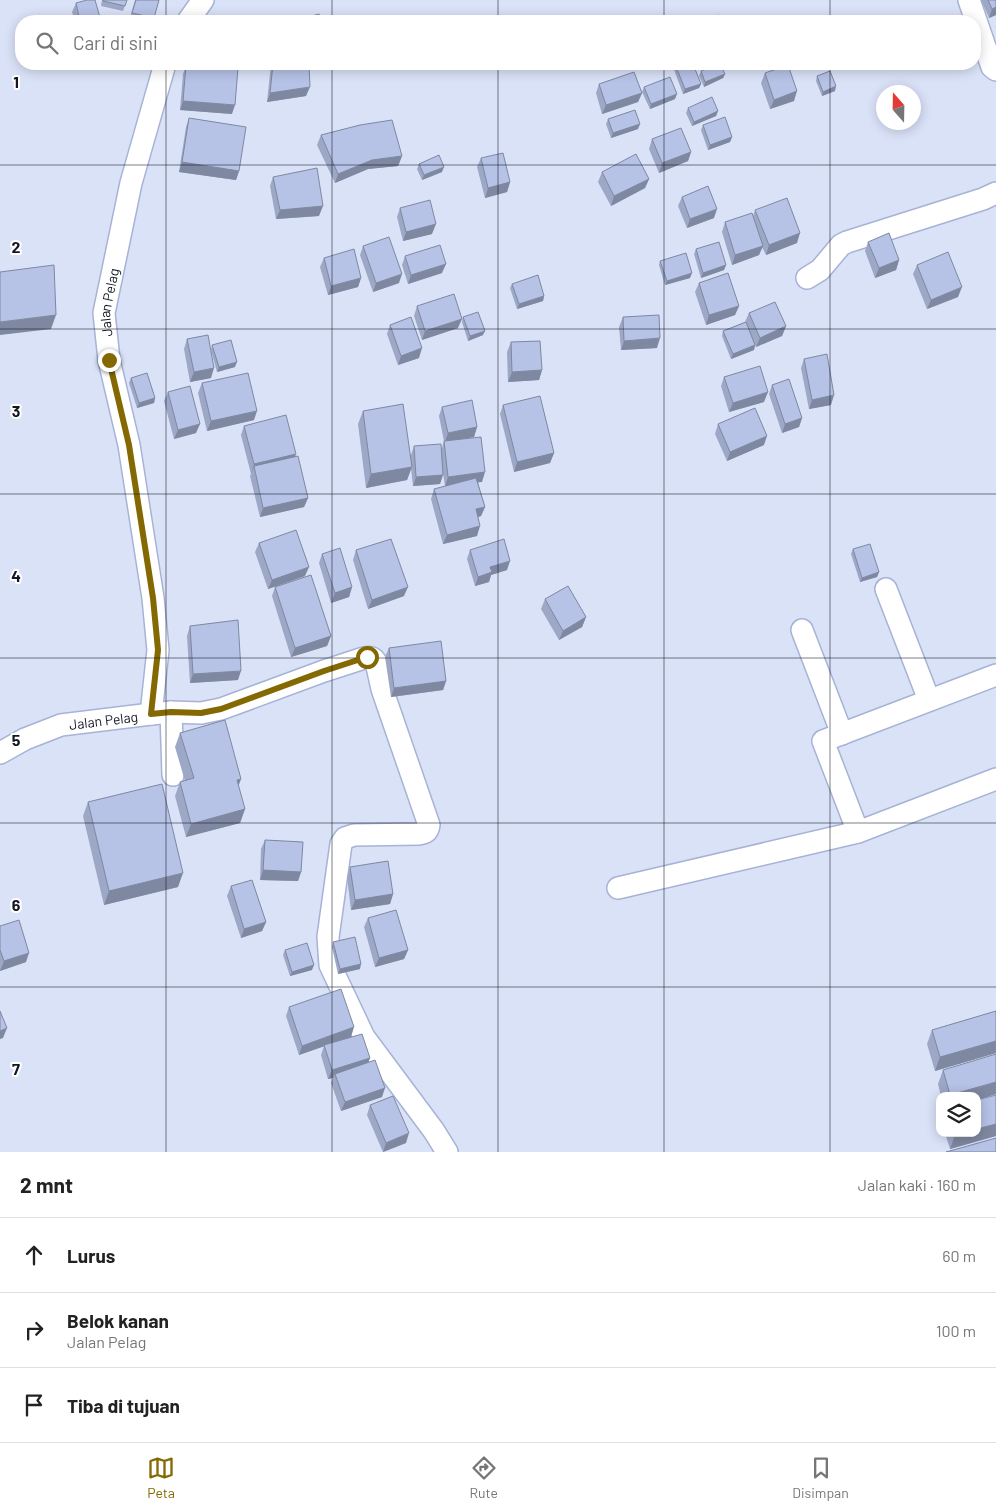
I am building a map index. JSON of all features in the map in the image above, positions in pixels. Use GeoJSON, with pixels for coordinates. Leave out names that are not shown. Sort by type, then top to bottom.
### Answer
{"type":"FeatureCollection","features":[{"type":"Feature","properties":{"kind":"street"},"geometry":{"type":"LineString","coordinates":[[192,15],[202,0]]}},
{"type":"Feature","properties":{"kind":"street"},"geometry":{"type":"LineString","coordinates":[[969,0],[974,15]]}},
{"type":"Feature","properties":{"kind":"street"},"geometry":{"type":"LineString","coordinates":[[981,35],[992,67],[996,70]]}},
{"type":"Feature","properties":{"kind":"street","name":"Jalan Pelag"},"geometry":{"type":"LineString","coordinates":[[0,753],[61,725],[161,713],[153,598],[129,445],[109,360],[104,313],[131,183],[163,70]]}},
{"type":"Feature","properties":{"kind":"street"},"geometry":{"type":"LineString","coordinates":[[807,278],[820,270],[841,245],[847,242],[996,194]]}},
{"type":"Feature","properties":{"kind":"street"},"geometry":{"type":"LineString","coordinates":[[886,589],[929,700]]}},
{"type":"Feature","properties":{"kind":"street"},"geometry":{"type":"LineString","coordinates":[[802,630],[842,734]]}},
{"type":"Feature","properties":{"kind":"street"},"geometry":{"type":"LineString","coordinates":[[173,775],[161,713],[201,713],[221,709],[324,671],[364,658],[370,657],[373,659],[429,825],[428,830],[419,834],[354,835],[345,838],[341,844],[328,937],[330,965],[364,1037],[434,1131],[447,1152]]}},
{"type":"Feature","properties":{"kind":"street"},"geometry":{"type":"LineString","coordinates":[[858,832],[823,741],[996,675]]}},
{"type":"Feature","properties":{"kind":"street"},"geometry":{"type":"LineString","coordinates":[[618,888],[858,832],[996,780]]}},
{"type":"Feature","properties":{"kind":"building"},"geometry":{"type":"Polygon","coordinates":[[[95,0],[99,15],[79,15],[76,3],[95,0]]]}},
{"type":"Feature","properties":{"kind":"building"},"geometry":{"type":"Polygon","coordinates":[[[103,0],[127,0],[125,6],[103,0]]]}},
{"type":"Feature","properties":{"kind":"building"},"geometry":{"type":"Polygon","coordinates":[[[136,0],[159,0],[155,15],[132,13],[136,0]]]}},
{"type":"Feature","properties":{"kind":"building"},"geometry":{"type":"Polygon","coordinates":[[[988,0],[996,0],[996,7],[992,9],[988,0]]]}},
{"type":"Feature","properties":{"kind":"building"},"geometry":{"type":"Polygon","coordinates":[[[186,70],[238,70],[235,105],[183,101],[186,70]]]}},
{"type":"Feature","properties":{"kind":"building"},"geometry":{"type":"Polygon","coordinates":[[[272,70],[309,70],[310,87],[270,93],[272,70]]]}},
{"type":"Feature","properties":{"kind":"building"},"geometry":{"type":"Polygon","coordinates":[[[677,70],[695,70],[701,84],[685,89],[677,70]]]}},
{"type":"Feature","properties":{"kind":"building"},"geometry":{"type":"Polygon","coordinates":[[[723,70],[725,74],[705,82],[701,71],[723,70]]]}},
{"type":"Feature","properties":{"kind":"building"},"geometry":{"type":"Polygon","coordinates":[[[774,70],[790,70],[797,91],[774,100],[765,73],[774,70]]]}},
{"type":"Feature","properties":{"kind":"building"},"geometry":{"type":"Polygon","coordinates":[[[830,71],[836,86],[823,92],[817,76],[830,71]]]}},
{"type":"Feature","properties":{"kind":"building"},"geometry":{"type":"Polygon","coordinates":[[[634,72],[642,93],[606,105],[599,84],[634,72]]]}},
{"type":"Feature","properties":{"kind":"building"},"geometry":{"type":"Polygon","coordinates":[[[670,77],[677,94],[651,104],[644,87],[670,77]]]}},
{"type":"Feature","properties":{"kind":"building"},"geometry":{"type":"Polygon","coordinates":[[[712,97],[718,111],[694,122],[688,108],[712,97]]]}},
{"type":"Feature","properties":{"kind":"building"},"geometry":{"type":"Polygon","coordinates":[[[635,110],[640,124],[613,133],[608,119],[635,110]]]}},
{"type":"Feature","properties":{"kind":"building"},"geometry":{"type":"Polygon","coordinates":[[[725,117],[732,137],[710,145],[703,125],[725,117]]]}},
{"type":"Feature","properties":{"kind":"building"},"geometry":{"type":"Polygon","coordinates":[[[189,118],[246,127],[239,171],[182,162],[189,118]]]}},
{"type":"Feature","properties":{"kind":"building"},"geometry":{"type":"Polygon","coordinates":[[[392,120],[402,156],[372,160],[338,174],[321,135],[360,125],[392,120]]]}},
{"type":"Feature","properties":{"kind":"building"},"geometry":{"type":"Polygon","coordinates":[[[681,128],[691,152],[662,163],[652,139],[681,128]]]}},
{"type":"Feature","properties":{"kind":"building"},"geometry":{"type":"Polygon","coordinates":[[[503,153],[510,182],[488,188],[481,158],[503,153]]]}},
{"type":"Feature","properties":{"kind":"building"},"geometry":{"type":"Polygon","coordinates":[[[636,154],[649,179],[614,196],[602,172],[636,154]]]}},
{"type":"Feature","properties":{"kind":"building"},"geometry":{"type":"Polygon","coordinates":[[[439,155],[444,167],[424,175],[419,164],[439,155]]]}},
{"type":"Feature","properties":{"kind":"building"},"geometry":{"type":"Polygon","coordinates":[[[317,168],[323,206],[280,210],[273,177],[317,168]]]}},
{"type":"Feature","properties":{"kind":"building"},"geometry":{"type":"Polygon","coordinates":[[[708,186],[717,209],[690,219],[682,197],[708,186]]]}},
{"type":"Feature","properties":{"kind":"building"},"geometry":{"type":"Polygon","coordinates":[[[787,198],[800,233],[769,245],[755,210],[787,198]]]}},
{"type":"Feature","properties":{"kind":"building"},"geometry":{"type":"Polygon","coordinates":[[[430,200],[436,224],[406,232],[400,208],[430,200]]]}},
{"type":"Feature","properties":{"kind":"building"},"geometry":{"type":"Polygon","coordinates":[[[752,213],[763,246],[735,255],[725,222],[752,213]]]}},
{"type":"Feature","properties":{"kind":"building"},"geometry":{"type":"Polygon","coordinates":[[[889,233],[899,260],[879,268],[868,242],[889,233]]]}},
{"type":"Feature","properties":{"kind":"building"},"geometry":{"type":"Polygon","coordinates":[[[389,237],[402,274],[376,283],[363,246],[389,237]]]}},
{"type":"Feature","properties":{"kind":"building"},"geometry":{"type":"Polygon","coordinates":[[[719,242],[726,265],[703,273],[696,249],[719,242]]]}},
{"type":"Feature","properties":{"kind":"building"},"geometry":{"type":"Polygon","coordinates":[[[440,245],[446,264],[411,275],[405,256],[440,245]]]}},
{"type":"Feature","properties":{"kind":"building"},"geometry":{"type":"Polygon","coordinates":[[[354,249],[361,278],[331,286],[324,258],[354,249]]]}},
{"type":"Feature","properties":{"kind":"building"},"geometry":{"type":"Polygon","coordinates":[[[948,252],[962,287],[931,300],[917,265],[948,252]]]}},
{"type":"Feature","properties":{"kind":"building"},"geometry":{"type":"Polygon","coordinates":[[[686,253],[692,273],[667,281],[660,261],[686,253]]]}},
{"type":"Feature","properties":{"kind":"building"},"geometry":{"type":"Polygon","coordinates":[[[54,265],[56,315],[0,322],[0,272],[54,265]]]}},
{"type":"Feature","properties":{"kind":"building"},"geometry":{"type":"Polygon","coordinates":[[[728,273],[739,306],[709,315],[699,283],[728,273]]]}},
{"type":"Feature","properties":{"kind":"building"},"geometry":{"type":"Polygon","coordinates":[[[538,275],[544,296],[519,304],[512,284],[538,275]]]}},
{"type":"Feature","properties":{"kind":"building"},"geometry":{"type":"Polygon","coordinates":[[[454,294],[462,319],[425,331],[417,306],[454,294]]]}},
{"type":"Feature","properties":{"kind":"building"},"geometry":{"type":"Polygon","coordinates":[[[775,302],[786,326],[760,338],[749,313],[775,302]]]}},
{"type":"Feature","properties":{"kind":"building"},"geometry":{"type":"Polygon","coordinates":[[[478,312],[485,331],[470,336],[463,317],[478,312]]]}},
{"type":"Feature","properties":{"kind":"building"},"geometry":{"type":"Polygon","coordinates":[[[659,315],[660,338],[624,341],[623,317],[659,315]]]}},
{"type":"Feature","properties":{"kind":"building"},"geometry":{"type":"Polygon","coordinates":[[[411,317],[422,348],[401,356],[390,325],[411,317]]]}},
{"type":"Feature","properties":{"kind":"building"},"geometry":{"type":"Polygon","coordinates":[[[746,322],[755,345],[733,354],[723,331],[746,322]]]}},
{"type":"Feature","properties":{"kind":"building"},"geometry":{"type":"Polygon","coordinates":[[[208,335],[214,368],[194,372],[187,339],[208,335]]]}},
{"type":"Feature","properties":{"kind":"building"},"geometry":{"type":"Polygon","coordinates":[[[231,340],[237,362],[219,367],[212,345],[231,340]]]}},
{"type":"Feature","properties":{"kind":"building"},"geometry":{"type":"Polygon","coordinates":[[[540,341],[542,370],[512,372],[511,342],[540,341]]]}},
{"type":"Feature","properties":{"kind":"building"},"geometry":{"type":"Polygon","coordinates":[[[827,354],[834,395],[812,400],[804,359],[827,354]]]}},
{"type":"Feature","properties":{"kind":"building"},"geometry":{"type":"Polygon","coordinates":[[[760,366],[768,392],[733,403],[724,377],[760,366]]]}},
{"type":"Feature","properties":{"kind":"building"},"geometry":{"type":"Polygon","coordinates":[[[147,373],[155,398],[139,403],[131,378],[147,373]]]}},
{"type":"Feature","properties":{"kind":"building"},"geometry":{"type":"Polygon","coordinates":[[[248,373],[257,411],[211,421],[202,383],[248,373]]]}},
{"type":"Feature","properties":{"kind":"building"},"geometry":{"type":"Polygon","coordinates":[[[789,379],[802,418],[785,424],[772,385],[789,379]]]}},
{"type":"Feature","properties":{"kind":"building"},"geometry":{"type":"Polygon","coordinates":[[[190,386],[200,424],[178,430],[168,392],[190,386]]]}},
{"type":"Feature","properties":{"kind":"building"},"geometry":{"type":"Polygon","coordinates":[[[540,396],[554,453],[517,462],[503,405],[540,396]]]}},
{"type":"Feature","properties":{"kind":"building"},"geometry":{"type":"Polygon","coordinates":[[[472,400],[477,427],[448,433],[442,407],[472,400]]]}},
{"type":"Feature","properties":{"kind":"building"},"geometry":{"type":"Polygon","coordinates":[[[403,404],[412,467],[371,474],[363,411],[403,404]]]}},
{"type":"Feature","properties":{"kind":"building"},"geometry":{"type":"Polygon","coordinates":[[[755,408],[767,436],[730,452],[718,424],[755,408]]]}},
{"type":"Feature","properties":{"kind":"building"},"geometry":{"type":"Polygon","coordinates":[[[286,415],[296,454],[254,464],[244,426],[286,415]]]}},
{"type":"Feature","properties":{"kind":"building"},"geometry":{"type":"Polygon","coordinates":[[[481,437],[485,472],[448,477],[444,441],[481,437]]]}},
{"type":"Feature","properties":{"kind":"building"},"geometry":{"type":"Polygon","coordinates":[[[441,444],[443,475],[416,477],[414,446],[441,444]]]}},
{"type":"Feature","properties":{"kind":"building"},"geometry":{"type":"Polygon","coordinates":[[[298,456],[308,498],[263,508],[254,466],[298,456]]]}},
{"type":"Feature","properties":{"kind":"building"},"geometry":{"type":"Polygon","coordinates":[[[476,478],[485,507],[476,509],[480,526],[447,535],[434,489],[476,478]]]}},
{"type":"Feature","properties":{"kind":"building"},"geometry":{"type":"Polygon","coordinates":[[[296,530],[309,567],[272,580],[259,543],[296,530]]]}},
{"type":"Feature","properties":{"kind":"building"},"geometry":{"type":"Polygon","coordinates":[[[391,539],[408,587],[372,600],[356,550],[391,539]]]}},
{"type":"Feature","properties":{"kind":"building"},"geometry":{"type":"Polygon","coordinates":[[[504,539],[510,561],[490,567],[492,572],[478,577],[470,550],[504,539]]]}},
{"type":"Feature","properties":{"kind":"building"},"geometry":{"type":"Polygon","coordinates":[[[870,544],[879,572],[862,578],[853,549],[870,544]]]}},
{"type":"Feature","properties":{"kind":"building"},"geometry":{"type":"Polygon","coordinates":[[[340,548],[352,587],[335,593],[322,554],[340,548]]]}},
{"type":"Feature","properties":{"kind":"building"},"geometry":{"type":"Polygon","coordinates":[[[311,575],[331,636],[295,648],[275,587],[311,575]]]}},
{"type":"Feature","properties":{"kind":"building"},"geometry":{"type":"Polygon","coordinates":[[[568,586],[586,617],[563,631],[545,599],[568,586]]]}},
{"type":"Feature","properties":{"kind":"building"},"geometry":{"type":"Polygon","coordinates":[[[238,620],[241,671],[193,674],[190,626],[238,620]]]}},
{"type":"Feature","properties":{"kind":"building"},"geometry":{"type":"Polygon","coordinates":[[[441,641],[446,681],[394,688],[389,648],[441,641]]]}},
{"type":"Feature","properties":{"kind":"building"},"geometry":{"type":"Polygon","coordinates":[[[225,720],[241,779],[237,780],[245,809],[191,824],[180,782],[194,778],[180,733],[225,720]]]}},
{"type":"Feature","properties":{"kind":"building"},"geometry":{"type":"Polygon","coordinates":[[[162,784],[183,873],[109,891],[88,802],[162,784]]]}},
{"type":"Feature","properties":{"kind":"building"},"geometry":{"type":"Polygon","coordinates":[[[265,840],[303,842],[301,872],[263,870],[265,840]]]}},
{"type":"Feature","properties":{"kind":"building"},"geometry":{"type":"Polygon","coordinates":[[[388,861],[393,894],[355,900],[350,867],[388,861]]]}},
{"type":"Feature","properties":{"kind":"building"},"geometry":{"type":"Polygon","coordinates":[[[252,880],[266,922],[244,929],[231,886],[252,880]]]}},
{"type":"Feature","properties":{"kind":"building"},"geometry":{"type":"Polygon","coordinates":[[[396,910],[408,950],[379,958],[368,918],[396,910]]]}},
{"type":"Feature","properties":{"kind":"building"},"geometry":{"type":"Polygon","coordinates":[[[19,920],[29,953],[4,961],[0,950],[0,926],[19,920]]]}},
{"type":"Feature","properties":{"kind":"building"},"geometry":{"type":"Polygon","coordinates":[[[355,937],[361,964],[340,969],[333,942],[355,937]]]}},
{"type":"Feature","properties":{"kind":"building"},"geometry":{"type":"Polygon","coordinates":[[[307,943],[314,965],[292,972],[285,950],[307,943]]]}},
{"type":"Feature","properties":{"kind":"building"},"geometry":{"type":"Polygon","coordinates":[[[341,989],[354,1027],[302,1046],[289,1007],[341,989]]]}},
{"type":"Feature","properties":{"kind":"building"},"geometry":{"type":"Polygon","coordinates":[[[0,1011],[7,1028],[0,1031],[0,1011]]]}},
{"type":"Feature","properties":{"kind":"building"},"geometry":{"type":"Polygon","coordinates":[[[996,1011],[996,1041],[940,1057],[932,1030],[996,1011]]]}},
{"type":"Feature","properties":{"kind":"building"},"geometry":{"type":"Polygon","coordinates":[[[362,1034],[370,1058],[332,1070],[324,1045],[362,1034]]]}},
{"type":"Feature","properties":{"kind":"building"},"geometry":{"type":"Polygon","coordinates":[[[996,1054],[996,1082],[961,1092],[949,1092],[943,1070],[996,1054]]]}},
{"type":"Feature","properties":{"kind":"building"},"geometry":{"type":"Polygon","coordinates":[[[375,1060],[385,1088],[345,1102],[335,1074],[375,1060]]]}},
{"type":"Feature","properties":{"kind":"building"},"geometry":{"type":"Polygon","coordinates":[[[996,1095],[996,1124],[981,1128],[981,1099],[996,1095]]]}},
{"type":"Feature","properties":{"kind":"building"},"geometry":{"type":"Polygon","coordinates":[[[393,1096],[409,1133],[386,1143],[370,1105],[393,1096]]]}},
{"type":"Feature","properties":{"kind":"building"},"geometry":{"type":"Polygon","coordinates":[[[996,1138],[996,1152],[946,1152],[996,1138]]]}},
{"type":"Feature","properties":{"kind":"route"},"geometry":{"type":"LineString","coordinates":[[109,360],[129,445],[153,598],[158,650],[151,714],[171,712],[201,713],[221,709],[253,696],[367,657]]}}]}
